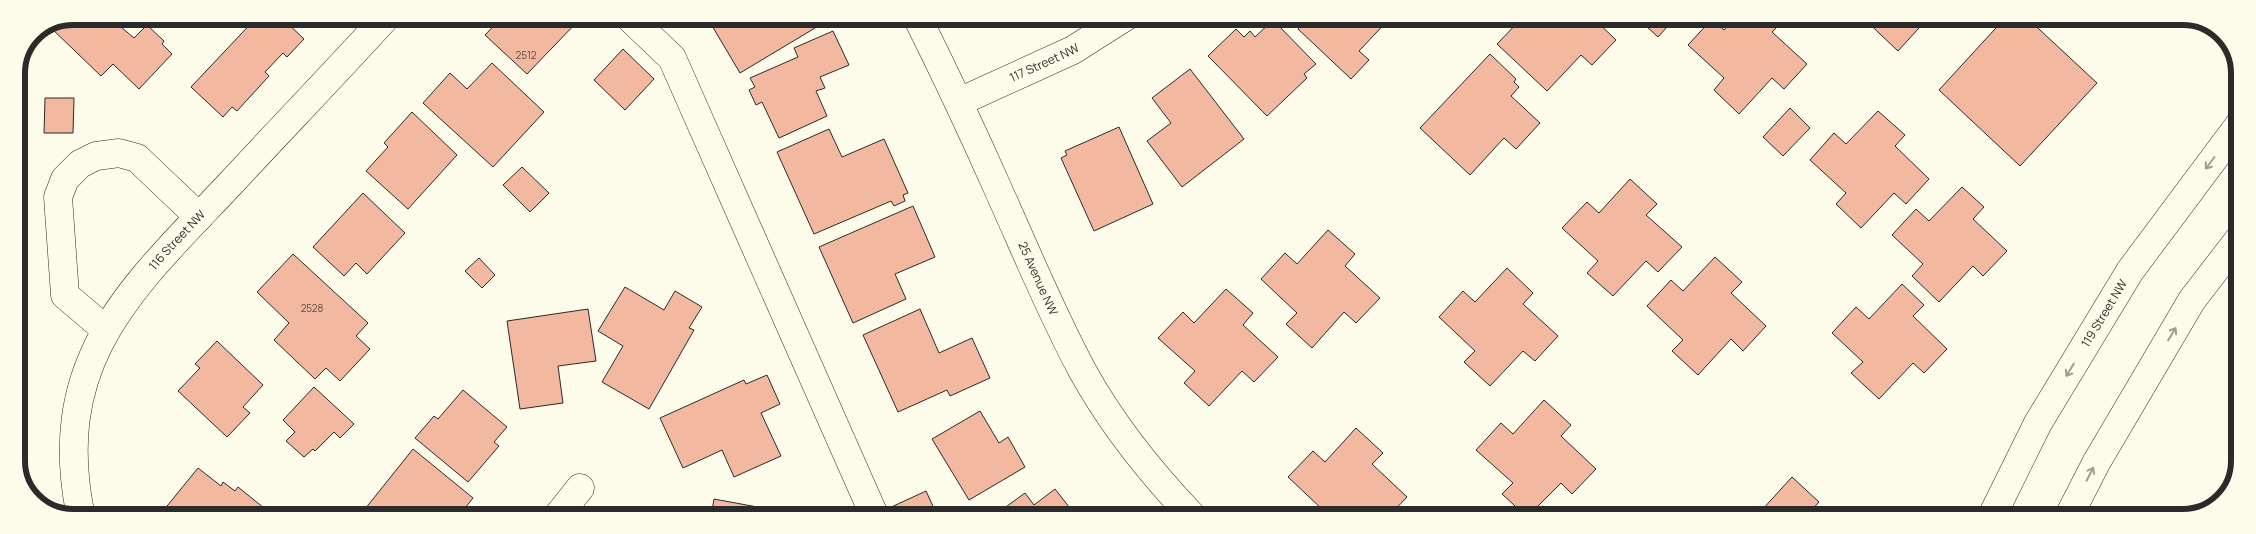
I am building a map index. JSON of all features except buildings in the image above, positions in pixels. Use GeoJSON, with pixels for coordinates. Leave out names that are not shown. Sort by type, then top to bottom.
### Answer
{"type":"FeatureCollection","features":[{"type":"Feature","properties":{"kind":"street","name":"116 Street NW"},"geometry":{"type":"LineString","coordinates":[[80,509],[73,456],[76,417],[81,390],[105,329],[142,277],[374,25]]}},
{"type":"Feature","properties":{"kind":"street"},"geometry":{"type":"LineString","coordinates":[[638,25],[672,58],[871,509]]}},
{"type":"Feature","properties":{"kind":"street","name":"25 Avenue NW"},"geometry":{"type":"LineString","coordinates":[[921,25],[959,102],[1043,291],[1083,371],[1118,427],[1163,486],[1185,509]]}},
{"type":"Feature","properties":{"kind":"street","name":"117 Street NW"},"geometry":{"type":"LineString","coordinates":[[959,102],[1073,50],[1112,25]]}},
{"type":"Feature","properties":{"kind":"street","name":"119 Street NW"},"geometry":{"type":"LineString","coordinates":[[1995,509],[2038,423],[2130,271],[2231,137]]}},
{"type":"Feature","properties":{"kind":"street"},"geometry":{"type":"LineString","coordinates":[[105,329],[65,294],[58,196],[65,179],[80,164],[96,156],[119,153],[137,158],[199,217]]}},
{"type":"Feature","properties":{"kind":"street"},"geometry":{"type":"LineString","coordinates":[[2073,509],[2096,463],[2192,300],[2231,249]]}},
{"type":"Feature","properties":{"kind":"street"},"geometry":{"type":"LineString","coordinates":[[563,509],[580,488]]}}]}
